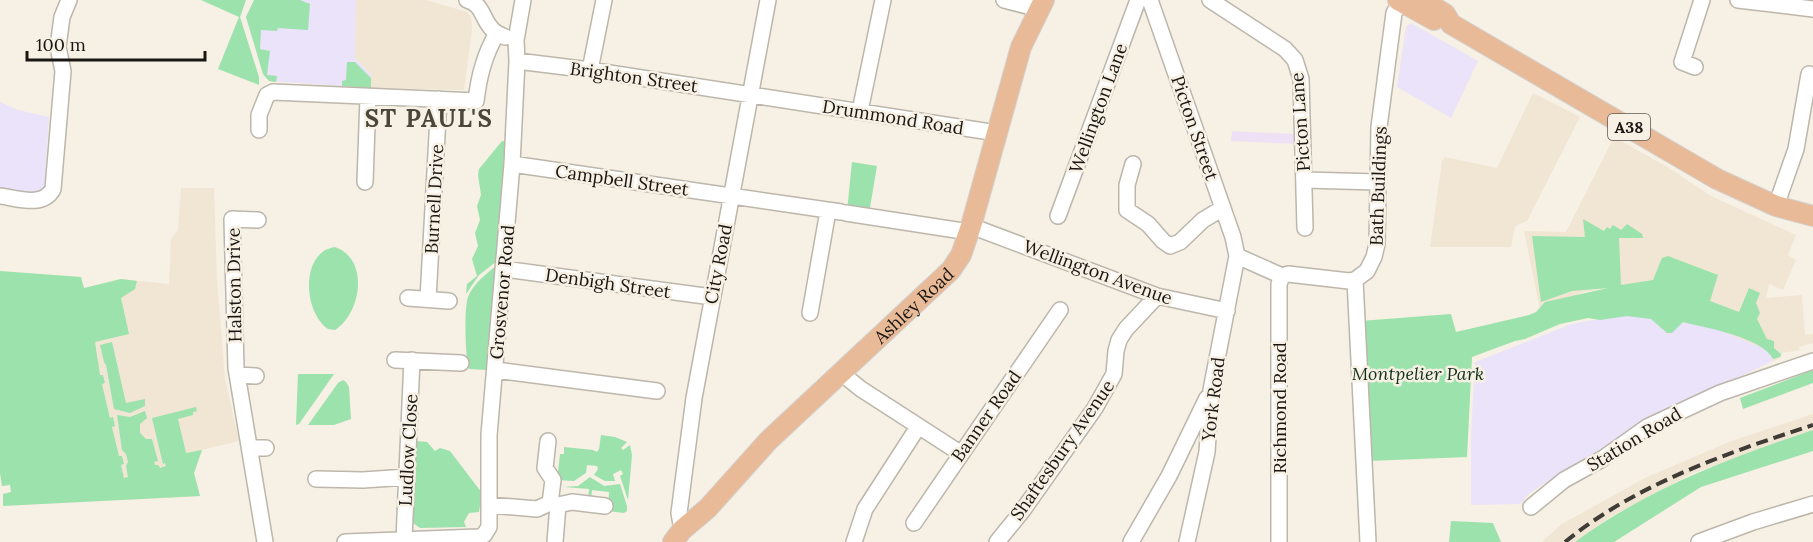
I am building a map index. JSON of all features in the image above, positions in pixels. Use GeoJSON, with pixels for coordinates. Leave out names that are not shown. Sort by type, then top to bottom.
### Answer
{"type":"FeatureCollection","features":[{"type":"Feature","properties":{"kind":"main road","name":"A38"},"geometry":{"type":"LineString","coordinates":[[1400,0],[1440,24],[1451,24]]}},
{"type":"Feature","properties":{"kind":"main road","name":"A38"},"geometry":{"type":"LineString","coordinates":[[1431,2],[1445,14],[1451,24],[1695,167],[1776,206],[1813,216]]}},
{"type":"Feature","properties":{"kind":"main road","name":"Ashley Road"},"geometry":{"type":"LineString","coordinates":[[677,536],[708,508],[768,441],[951,270],[961,255],[970,229],[1021,47],[1042,5]]}},
{"type":"Feature","properties":{"kind":"street"},"geometry":{"type":"LineString","coordinates":[[0,196],[35,201],[47,198],[53,189],[63,71],[58,48],[62,17],[69,0]]}},
{"type":"Feature","properties":{"kind":"street"},"geometry":{"type":"LineString","coordinates":[[467,0],[480,8],[492,30],[516,40]]}},
{"type":"Feature","properties":{"kind":"street","name":"Grosvenor Road"},"geometry":{"type":"LineString","coordinates":[[486,538],[489,527],[489,435],[512,164],[516,40],[523,0]]}},
{"type":"Feature","properties":{"kind":"street"},"geometry":{"type":"LineString","coordinates":[[590,70],[604,0]]}},
{"type":"Feature","properties":{"kind":"street","name":"City Road"},"geometry":{"type":"LineString","coordinates":[[677,536],[694,398],[768,0]]}},
{"type":"Feature","properties":{"kind":"street"},"geometry":{"type":"LineString","coordinates":[[860,111],[883,0]]}},
{"type":"Feature","properties":{"kind":"street"},"geometry":{"type":"LineString","coordinates":[[1004,0],[1042,5]]}},
{"type":"Feature","properties":{"kind":"street","name":"Wellington Lane"},"geometry":{"type":"LineString","coordinates":[[1058,216],[1138,0]]}},
{"type":"Feature","properties":{"kind":"street","name":"Picton Street"},"geometry":{"type":"LineString","coordinates":[[1150,0],[1233,237],[1237,256]]}},
{"type":"Feature","properties":{"kind":"street","name":"Picton Lane"},"geometry":{"type":"LineString","coordinates":[[1210,0],[1285,49],[1295,60],[1301,80],[1305,180]]}},
{"type":"Feature","properties":{"kind":"street","name":"Bath Buildings"},"geometry":{"type":"LineString","coordinates":[[1355,280],[1367,271],[1377,244],[1379,127],[1394,13],[1400,0]]}},
{"type":"Feature","properties":{"kind":"street"},"geometry":{"type":"LineString","coordinates":[[1695,67],[1682,62],[1702,0]]}},
{"type":"Feature","properties":{"kind":"street"},"geometry":{"type":"LineString","coordinates":[[1738,0],[1813,9]]}},
{"type":"Feature","properties":{"kind":"street"},"geometry":{"type":"LineString","coordinates":[[259,130],[259,115],[269,93],[477,101],[479,75],[487,51],[497,33]]}},
{"type":"Feature","properties":{"kind":"street","name":"Brighton Street"},"geometry":{"type":"LineString","coordinates":[[517,62],[590,70],[789,102]]}},
{"type":"Feature","properties":{"kind":"street"},"geometry":{"type":"LineString","coordinates":[[1776,206],[1796,149],[1809,74]]}},
{"type":"Feature","properties":{"kind":"street"},"geometry":{"type":"LineString","coordinates":[[365,182],[368,98]]}},
{"type":"Feature","properties":{"kind":"street","name":"Burnell Drive"},"geometry":{"type":"LineString","coordinates":[[428,299],[439,99]]}},
{"type":"Feature","properties":{"kind":"street","name":"Drummond Road"},"geometry":{"type":"LineString","coordinates":[[789,102],[997,133]]}},
{"type":"Feature","properties":{"kind":"street","name":"Campbell Street"},"geometry":{"type":"LineString","coordinates":[[512,164],[838,212]]}},
{"type":"Feature","properties":{"kind":"street"},"geometry":{"type":"LineString","coordinates":[[1133,164],[1127,185],[1127,210],[1148,224],[1163,242],[1170,246],[1180,242],[1203,220],[1223,208]]}},
{"type":"Feature","properties":{"kind":"street"},"geometry":{"type":"LineString","coordinates":[[1305,228],[1305,180],[1377,182]]}},
{"type":"Feature","properties":{"kind":"street"},"geometry":{"type":"LineString","coordinates":[[810,313],[838,212]]}},
{"type":"Feature","properties":{"kind":"street","name":"Wellington Avenue"},"geometry":{"type":"LineString","coordinates":[[838,212],[970,229],[1157,296],[1227,311]]}},
{"type":"Feature","properties":{"kind":"street","name":"Halston Drive"},"geometry":{"type":"LineString","coordinates":[[258,220],[232,219],[233,330],[237,375],[265,542]]}},
{"type":"Feature","properties":{"kind":"street"},"geometry":{"type":"LineString","coordinates":[[1237,256],[1282,276],[1288,274],[1327,280],[1355,280],[1368,542]]}},
{"type":"Feature","properties":{"kind":"street","name":"York Road"},"geometry":{"type":"LineString","coordinates":[[1187,542],[1207,452],[1211,390],[1237,256]]}},
{"type":"Feature","properties":{"kind":"street","name":"Denbigh Street"},"geometry":{"type":"LineString","coordinates":[[504,269],[712,297]]}},
{"type":"Feature","properties":{"kind":"street","name":"Richmond Road"},"geometry":{"type":"LineString","coordinates":[[1279,542],[1279,284],[1282,276]]}},
{"type":"Feature","properties":{"kind":"street","name":"Shaftesbury Avenue"},"geometry":{"type":"LineString","coordinates":[[997,542],[1023,510],[1095,408],[1114,374],[1119,340],[1126,329],[1157,296]]}},
{"type":"Feature","properties":{"kind":"street"},"geometry":{"type":"LineString","coordinates":[[408,298],[449,301]]}},
{"type":"Feature","properties":{"kind":"street","name":"Banner Road"},"geometry":{"type":"LineString","coordinates":[[914,523],[1060,310]]}},
{"type":"Feature","properties":{"kind":"street"},"geometry":{"type":"LineString","coordinates":[[395,360],[461,363]]}},
{"type":"Feature","properties":{"kind":"street","name":"Ludlow Close"},"geometry":{"type":"LineString","coordinates":[[395,540],[406,477],[412,360]]}},
{"type":"Feature","properties":{"kind":"street","name":"Station Road"},"geometry":{"type":"LineString","coordinates":[[1531,507],[1552,488],[1602,459],[1647,427],[1720,393],[1813,361]]}},
{"type":"Feature","properties":{"kind":"street"},"geometry":{"type":"LineString","coordinates":[[496,370],[647,394]]}},
{"type":"Feature","properties":{"kind":"street"},"geometry":{"type":"LineString","coordinates":[[841,373],[861,389],[960,453]]}},
{"type":"Feature","properties":{"kind":"street"},"geometry":{"type":"LineString","coordinates":[[237,375],[256,376]]}},
{"type":"Feature","properties":{"kind":"street"},"geometry":{"type":"LineString","coordinates":[[1131,542],[1169,476],[1211,390]]}},
{"type":"Feature","properties":{"kind":"street"},"geometry":{"type":"LineString","coordinates":[[854,542],[865,509],[918,426]]}},
{"type":"Feature","properties":{"kind":"street"},"geometry":{"type":"LineString","coordinates":[[548,441],[545,468],[553,480],[555,542]]}},
{"type":"Feature","properties":{"kind":"street"},"geometry":{"type":"LineString","coordinates":[[250,448],[266,448]]}},
{"type":"Feature","properties":{"kind":"street"},"geometry":{"type":"LineString","coordinates":[[316,479],[333,472],[406,477]]}},
{"type":"Feature","properties":{"kind":"street"},"geometry":{"type":"LineString","coordinates":[[489,505],[537,509],[573,502],[605,506]]}},
{"type":"Feature","properties":{"kind":"street"},"geometry":{"type":"LineString","coordinates":[[1699,542],[1753,522],[1813,504]]}},
{"type":"Feature","properties":{"kind":"street"},"geometry":{"type":"LineString","coordinates":[[345,542],[486,538]]}},
{"type":"Feature","properties":{"kind":"shaded area"},"geometry":{"type":"Polygon","coordinates":[[[254,0],[356,0],[355,58],[371,74],[371,88],[269,81],[263,74],[246,17],[254,0]]]}},
{"type":"Feature","properties":{"kind":"shaded area"},"geometry":{"type":"Polygon","coordinates":[[[356,0],[426,0],[467,12],[471,17],[472,30],[464,90],[371,88],[371,74],[355,58],[356,0]]]}},
{"type":"Feature","properties":{"kind":"shaded area"},"geometry":{"type":"Polygon","coordinates":[[[1411,23],[1478,61],[1451,118],[1397,87],[1406,27],[1411,23]]]}},
{"type":"Feature","properties":{"kind":"shaded area"},"geometry":{"type":"Polygon","coordinates":[[[1533,93],[1580,117],[1527,221],[1515,226],[1511,247],[1430,247],[1442,161],[1445,157],[1497,168],[1533,93]]]}},
{"type":"Feature","properties":{"kind":"shaded area"},"geometry":{"type":"Polygon","coordinates":[[[0,102],[18,110],[49,117],[44,197],[0,189],[0,102]]]}},
{"type":"Feature","properties":{"kind":"shaded area"},"geometry":{"type":"Polygon","coordinates":[[[1232,131],[1294,134],[1298,144],[1231,141],[1232,131]]]}},
{"type":"Feature","properties":{"kind":"shaded area"},"geometry":{"type":"Polygon","coordinates":[[[1614,137],[1669,168],[1711,196],[1796,235],[1788,255],[1796,260],[1783,290],[1769,284],[1766,298],[1802,295],[1805,335],[1813,334],[1813,343],[1799,347],[1800,350],[1782,353],[1782,357],[1773,361],[1770,351],[1712,327],[1683,322],[1669,334],[1644,311],[1633,284],[1583,292],[1541,314],[1524,231],[1566,232],[1614,137]]]}},
{"type":"Feature","properties":{"kind":"shaded area"},"geometry":{"type":"Polygon","coordinates":[[[181,188],[214,188],[217,280],[225,379],[239,441],[202,450],[194,473],[200,496],[129,500],[121,465],[123,464],[122,456],[119,456],[112,427],[115,426],[113,418],[110,418],[102,384],[105,383],[103,375],[100,375],[96,359],[98,357],[95,342],[121,279],[169,284],[171,239],[178,230],[181,188]]]}},
{"type":"Feature","properties":{"kind":"shaded area"},"geometry":{"type":"Polygon","coordinates":[[[1644,311],[1712,327],[1770,351],[1773,361],[1635,429],[1557,475],[1530,493],[1520,504],[1471,505],[1471,434],[1475,362],[1572,324],[1644,311]]]}},
{"type":"Feature","properties":{"kind":"shaded area"},"geometry":{"type":"Polygon","coordinates":[[[1813,414],[1813,430],[1691,474],[1612,516],[1575,542],[1542,542],[1562,524],[1645,478],[1729,442],[1813,414]]]}},
{"type":"Feature","properties":{"kind":"green space"},"geometry":{"type":"Polygon","coordinates":[[[201,0],[246,0],[240,17],[259,77],[259,85],[218,69],[239,17],[201,0]]]}},
{"type":"Feature","properties":{"kind":"green space"},"geometry":{"type":"Polygon","coordinates":[[[254,0],[300,0],[310,4],[308,30],[278,28],[277,31],[261,30],[260,49],[270,51],[267,75],[277,76],[276,82],[269,81],[263,74],[246,17],[254,0]]]}},
{"type":"Feature","properties":{"kind":"green space"},"geometry":{"type":"Polygon","coordinates":[[[347,62],[355,62],[371,78],[371,88],[342,86],[342,81],[346,80],[347,62]]]}},
{"type":"Feature","properties":{"kind":"green space"},"geometry":{"type":"Polygon","coordinates":[[[502,141],[505,141],[497,261],[479,275],[466,294],[467,284],[477,276],[472,259],[478,246],[475,233],[480,220],[477,206],[481,195],[479,169],[502,141]]]}},
{"type":"Feature","properties":{"kind":"green space"},"geometry":{"type":"Polygon","coordinates":[[[852,162],[877,166],[869,213],[847,211],[852,162]]]}},
{"type":"Feature","properties":{"kind":"green space","name":"Montpelier Park"},"geometry":{"type":"Polygon","coordinates":[[[1583,219],[1604,231],[1613,225],[1621,230],[1627,224],[1642,234],[1643,238],[1619,238],[1621,285],[1653,280],[1662,258],[1668,256],[1718,275],[1710,301],[1739,312],[1749,288],[1760,293],[1756,303],[1760,313],[1757,319],[1767,339],[1774,341],[1774,348],[1781,354],[1780,357],[1773,359],[1767,351],[1746,339],[1683,322],[1672,333],[1667,333],[1651,319],[1627,316],[1600,320],[1588,318],[1560,324],[1472,357],[1467,457],[1369,461],[1360,321],[1451,314],[1456,332],[1529,315],[1536,312],[1545,302],[1608,288],[1572,291],[1541,302],[1532,236],[1585,237],[1583,219]]]}},
{"type":"Feature","properties":{"kind":"green space"},"geometry":{"type":"Polygon","coordinates":[[[335,247],[346,253],[353,263],[358,287],[351,312],[335,330],[328,329],[320,321],[310,297],[309,284],[316,260],[324,251],[335,247]]]}},
{"type":"Feature","properties":{"kind":"green space"},"geometry":{"type":"Polygon","coordinates":[[[497,265],[486,370],[469,369],[466,333],[468,297],[476,284],[497,265]]]}},
{"type":"Feature","properties":{"kind":"green space"},"geometry":{"type":"Polygon","coordinates":[[[0,271],[81,277],[84,288],[121,279],[137,281],[135,289],[121,298],[129,334],[95,342],[100,375],[103,375],[105,383],[102,384],[110,418],[113,417],[115,426],[112,427],[119,456],[122,456],[124,464],[121,465],[124,478],[128,477],[126,466],[128,462],[122,450],[117,415],[130,417],[145,411],[147,418],[140,424],[140,433],[146,439],[152,439],[158,461],[154,462],[160,468],[166,466],[165,463],[163,464],[152,418],[196,407],[197,411],[193,412],[193,415],[178,419],[186,453],[202,450],[194,473],[200,496],[3,506],[3,494],[11,492],[10,485],[2,486],[0,473],[0,271]]]}},
{"type":"Feature","properties":{"kind":"green space"},"geometry":{"type":"Polygon","coordinates":[[[112,342],[126,403],[145,399],[145,406],[130,413],[114,409],[100,345],[112,342]]]}},
{"type":"Feature","properties":{"kind":"green space"},"geometry":{"type":"Polygon","coordinates":[[[1813,370],[1813,383],[1743,409],[1740,398],[1813,370]]]}},
{"type":"Feature","properties":{"kind":"green space"},"geometry":{"type":"Polygon","coordinates":[[[298,374],[334,374],[299,424],[296,425],[298,374]]]}},
{"type":"Feature","properties":{"kind":"green space"},"geometry":{"type":"Polygon","coordinates":[[[343,380],[349,387],[351,419],[334,425],[308,425],[338,383],[343,380]]]}},
{"type":"Feature","properties":{"kind":"green space"},"geometry":{"type":"Polygon","coordinates":[[[1813,430],[1813,451],[1701,487],[1614,542],[1575,542],[1660,490],[1719,464],[1813,430]]]}},
{"type":"Feature","properties":{"kind":"green space"},"geometry":{"type":"Polygon","coordinates":[[[601,435],[627,442],[621,448],[623,450],[630,445],[632,455],[628,500],[620,476],[623,474],[621,470],[613,474],[615,481],[605,481],[594,475],[598,469],[597,466],[587,465],[586,473],[574,481],[557,480],[560,454],[564,454],[564,447],[597,452],[601,435]]]}},
{"type":"Feature","properties":{"kind":"green space"},"geometry":{"type":"Polygon","coordinates":[[[416,441],[427,442],[435,451],[440,448],[450,451],[482,493],[479,512],[469,513],[464,522],[466,527],[420,528],[413,523],[416,441]]]}},
{"type":"Feature","properties":{"kind":"green space"},"geometry":{"type":"Polygon","coordinates":[[[590,477],[604,486],[620,484],[627,511],[624,513],[608,511],[609,492],[592,490],[591,500],[588,500],[589,489],[564,487],[578,486],[590,477]]]}},
{"type":"Feature","properties":{"kind":"green space"},"geometry":{"type":"Polygon","coordinates":[[[1451,521],[1493,523],[1501,542],[1449,542],[1451,521]]]}},
{"type":"Feature","properties":{"kind":"railway"},"geometry":{"type":"LineString","coordinates":[[1565,542],[1622,503],[1683,472],[1813,425]]}},
{"type":"Feature","properties":{"kind":"district","name":"ST PAUL'S"},"geometry":{"type":"Point","coordinates":[429,118]}}]}
